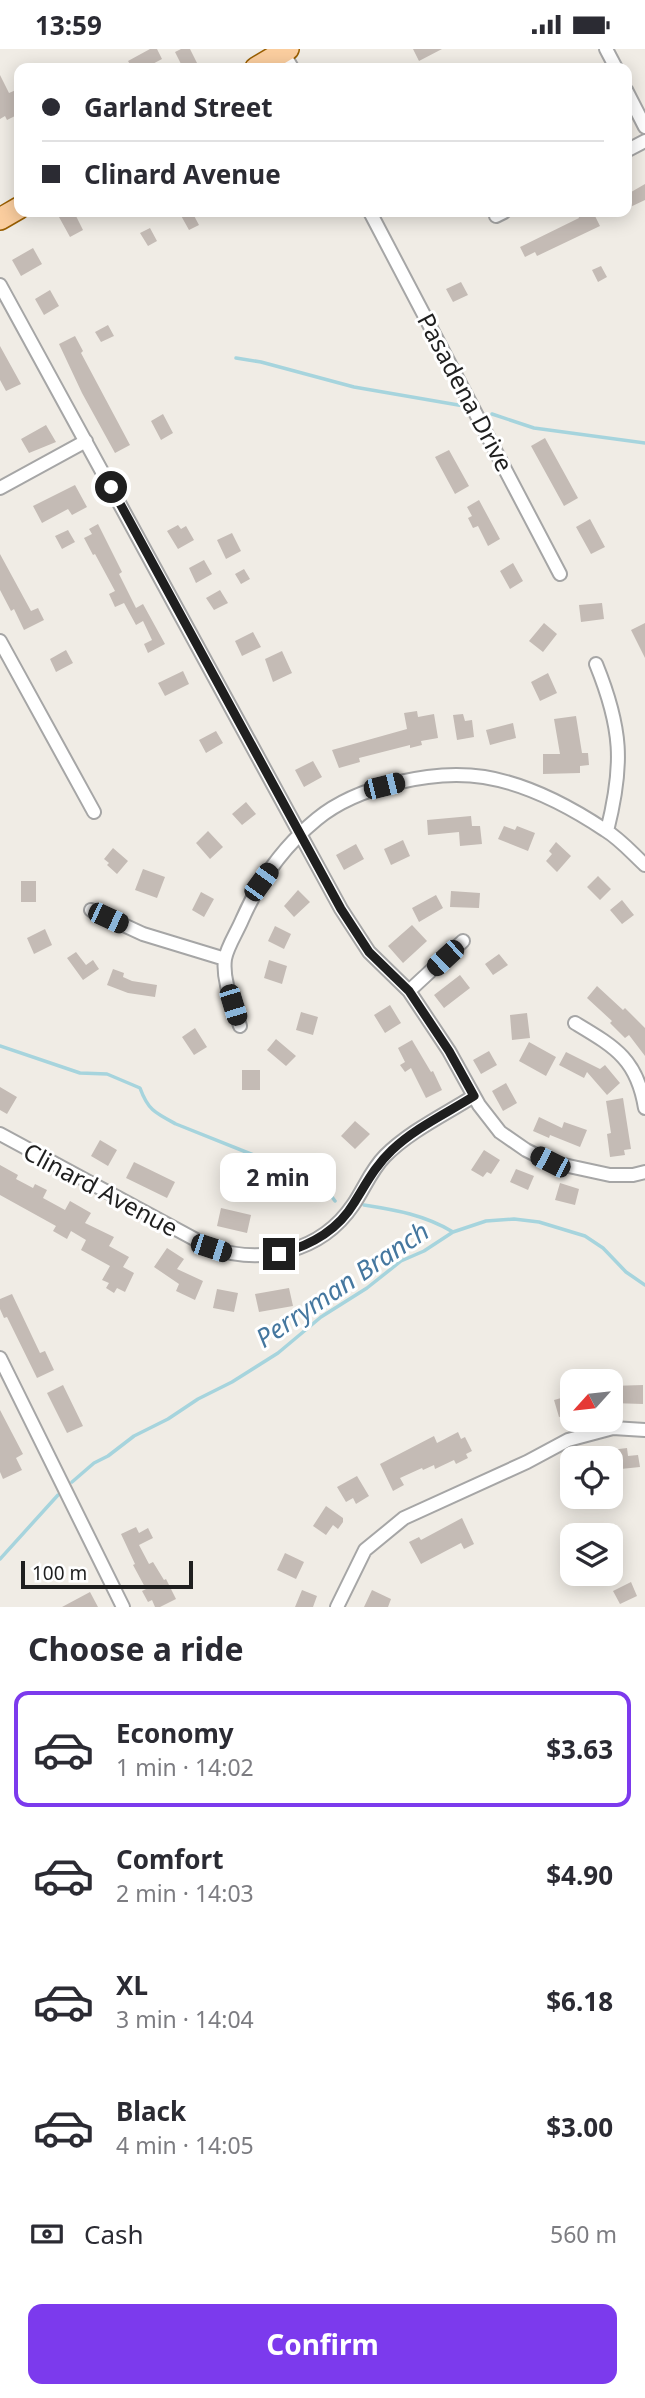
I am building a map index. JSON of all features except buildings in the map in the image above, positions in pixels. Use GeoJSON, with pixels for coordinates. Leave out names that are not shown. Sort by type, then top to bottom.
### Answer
{"type":"FeatureCollection","features":[{"type":"Feature","properties":{"kind":"main road"},"geometry":{"type":"LineString","coordinates":[[269,63],[288,56]]}},
{"type":"Feature","properties":{"kind":"street"},"geometry":{"type":"LineString","coordinates":[[632,102],[645,127]]}},
{"type":"Feature","properties":{"kind":"street","name":"Pasadena Drive"},"geometry":{"type":"LineString","coordinates":[[373,217],[560,573]]}},
{"type":"Feature","properties":{"kind":"street"},"geometry":{"type":"LineString","coordinates":[[0,285],[341,909],[369,952],[409,991],[449,1051],[474,1096],[500,1132],[550,1162],[610,1175],[645,1172]]}},
{"type":"Feature","properties":{"kind":"street"},"geometry":{"type":"LineString","coordinates":[[0,488],[86,441]]}},
{"type":"Feature","properties":{"kind":"street"},"geometry":{"type":"LineString","coordinates":[[0,641],[94,812]]}},
{"type":"Feature","properties":{"kind":"street"},"geometry":{"type":"LineString","coordinates":[[596,664],[611,707],[620,758],[614,805],[607,831]]}},
{"type":"Feature","properties":{"kind":"street"},"geometry":{"type":"LineString","coordinates":[[240,1026],[227,984],[225,959],[261,882],[273,865],[318,818],[384,786],[409,779],[462,775],[503,781],[552,800],[607,831],[645,865]]}},
{"type":"Feature","properties":{"kind":"street"},"geometry":{"type":"LineString","coordinates":[[91,910],[143,934],[225,959]]}},
{"type":"Feature","properties":{"kind":"street"},"geometry":{"type":"LineString","coordinates":[[409,991],[463,941]]}},
{"type":"Feature","properties":{"kind":"street"},"geometry":{"type":"LineString","coordinates":[[575,1023],[623,1056],[636,1073],[645,1108]]}},
{"type":"Feature","properties":{"kind":"street","name":"Clinard Avenue"},"geometry":{"type":"LineString","coordinates":[[0,1134],[211,1248],[242,1256],[261,1257],[296,1249],[330,1230],[353,1206],[371,1173],[394,1147],[474,1096]]}},
{"type":"Feature","properties":{"kind":"street"},"geometry":{"type":"LineString","coordinates":[[0,1358],[123,1607]]}},
{"type":"Feature","properties":{"kind":"street"},"geometry":{"type":"LineString","coordinates":[[337,1607],[365,1550],[404,1518],[527,1462],[568,1440],[613,1428],[645,1430]]}},
{"type":"Feature","properties":{"kind":"waterway"},"geometry":{"type":"LineString","coordinates":[[236,358],[354,387],[464,406]]}},
{"type":"Feature","properties":{"kind":"waterway"},"geometry":{"type":"LineString","coordinates":[[492,414],[534,428],[645,443]]}},
{"type":"Feature","properties":{"kind":"waterway"},"geometry":{"type":"LineString","coordinates":[[0,1046],[80,1073],[107,1074],[140,1088],[149,1106],[163,1117],[321,1182],[335,1201]]}},
{"type":"Feature","properties":{"kind":"waterway"},"geometry":{"type":"LineString","coordinates":[[364,1205],[421,1217],[453,1232]]}},
{"type":"Feature","properties":{"kind":"waterway","name":"Perryman Branch"},"geometry":{"type":"LineString","coordinates":[[72,1482],[94,1463],[134,1436],[168,1419],[278,1353],[321,1317],[367,1288],[401,1261],[424,1251],[453,1232],[486,1221],[514,1219],[539,1222],[585,1236],[645,1285]]}},
{"type":"Feature","properties":{"kind":"waterway","name":"Perryman Branch"},"geometry":{"type":"LineString","coordinates":[[0,1559],[58,1495]]}},
{"type":"Feature","properties":{"kind":"route"},"geometry":{"type":"LineString","coordinates":[[111,487],[341,909],[369,952],[409,991],[449,1051],[474,1096],[394,1147],[371,1173],[353,1206],[330,1230],[314,1241],[279,1254]]}}]}
